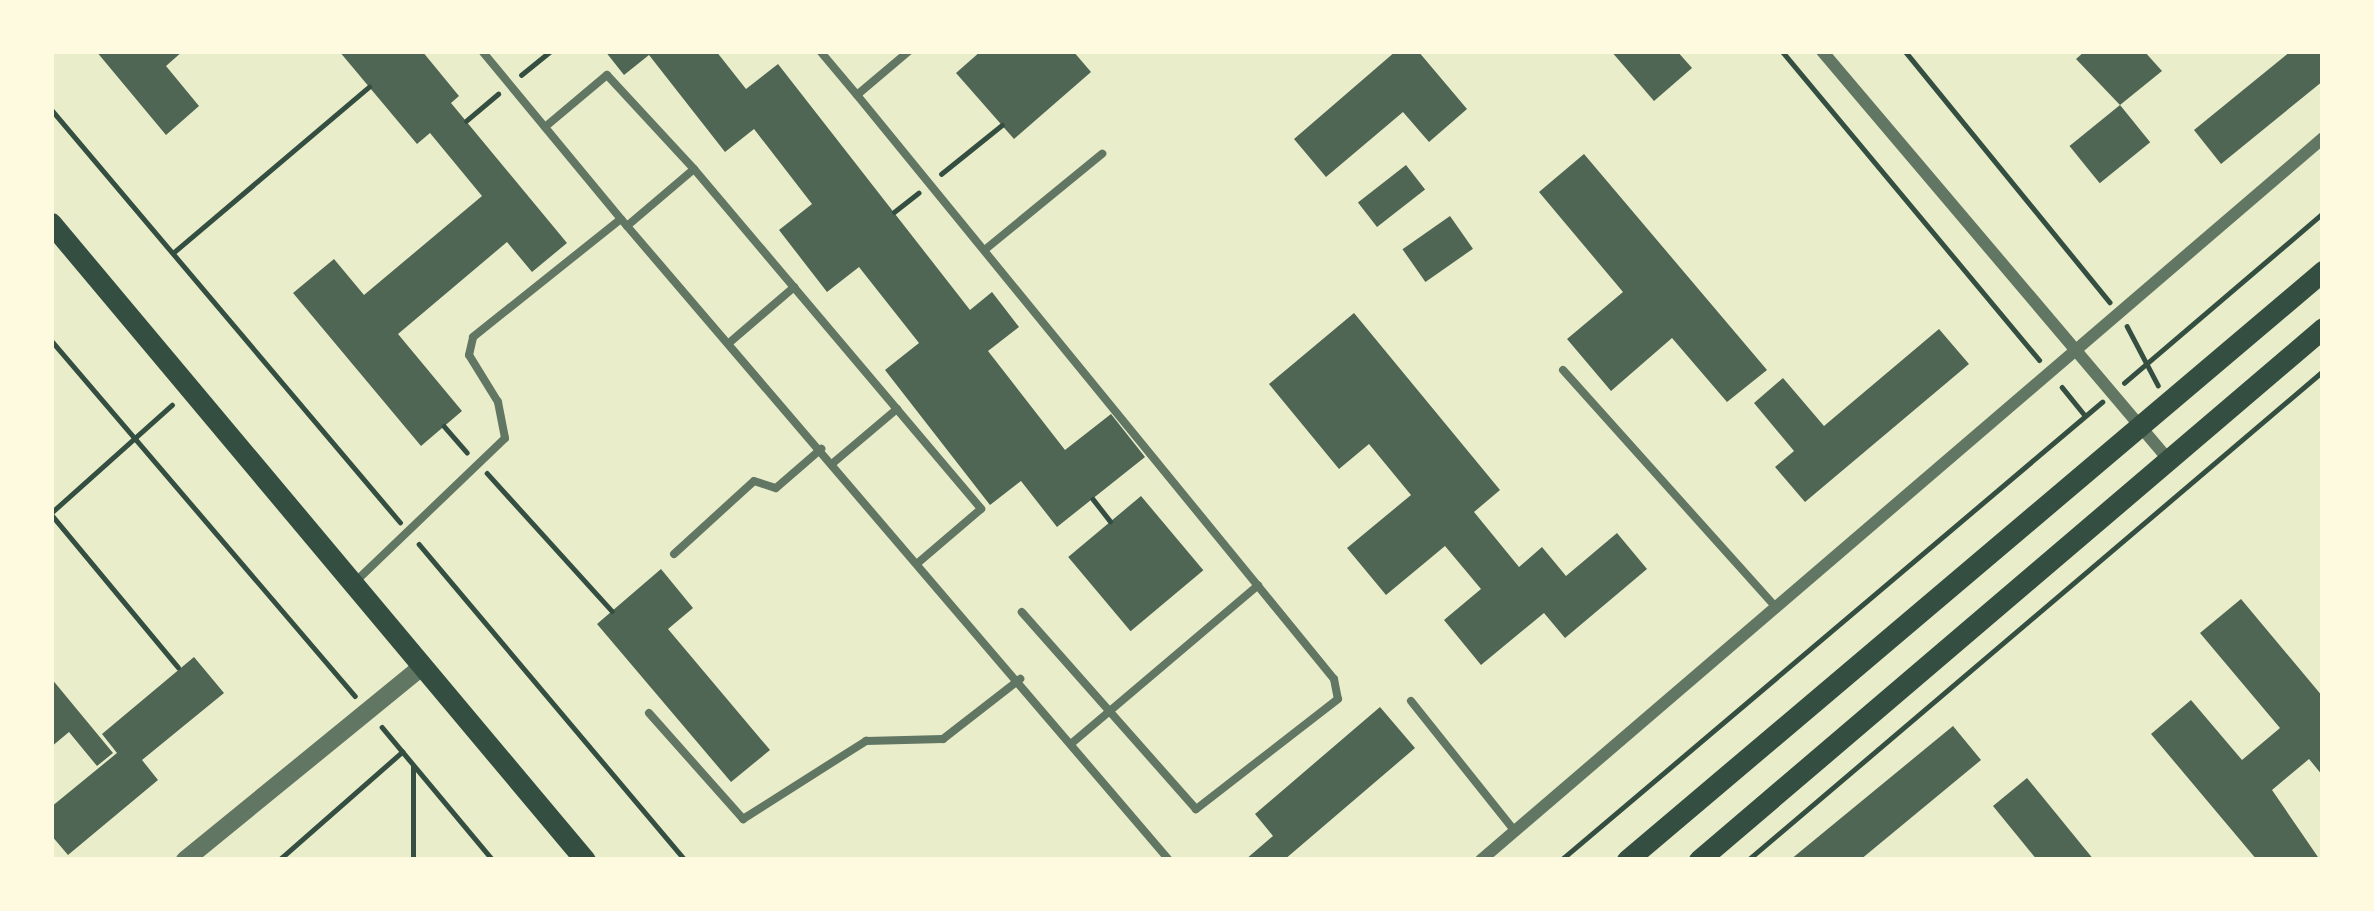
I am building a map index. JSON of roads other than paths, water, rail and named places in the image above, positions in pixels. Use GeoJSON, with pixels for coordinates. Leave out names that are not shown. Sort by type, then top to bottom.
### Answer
{"type":"FeatureCollection","features":[{"type":"Feature","properties":{"kind":"main road"},"geometry":{"type":"LineString","coordinates":[[51,223],[585,860]]}},
{"type":"Feature","properties":{"kind":"main road"},"geometry":{"type":"LineString","coordinates":[[1627,860],[2323,271]]}},
{"type":"Feature","properties":{"kind":"main road"},"geometry":{"type":"LineString","coordinates":[[1699,860],[2323,328]]}},
{"type":"Feature","properties":{"kind":"street"},"geometry":{"type":"LineString","coordinates":[[1822,51],[2168,459]]}},
{"type":"Feature","properties":{"kind":"street"},"geometry":{"type":"LineString","coordinates":[[1481,860],[2323,138]]}},
{"type":"Feature","properties":{"kind":"street"},"geometry":{"type":"LineString","coordinates":[[185,860],[422,667]]}},
{"type":"Feature","properties":{"kind":"lane"},"geometry":{"type":"LineString","coordinates":[[482,51],[1169,860]]}},
{"type":"Feature","properties":{"kind":"lane"},"geometry":{"type":"LineString","coordinates":[[820,51],[987,248],[1334,679],[1338,699],[1196,809],[1022,612]]}},
{"type":"Feature","properties":{"kind":"lane"},"geometry":{"type":"LineString","coordinates":[[856,95],[909,51]]}},
{"type":"Feature","properties":{"kind":"lane"},"geometry":{"type":"LineString","coordinates":[[544,127],[607,75],[694,169],[981,508],[919,562]]}},
{"type":"Feature","properties":{"kind":"lane"},"geometry":{"type":"LineString","coordinates":[[987,248],[1102,154]]}},
{"type":"Feature","properties":{"kind":"lane"},"geometry":{"type":"LineString","coordinates":[[353,584],[411,535],[505,439],[498,402],[469,355],[473,337],[694,169]]}},
{"type":"Feature","properties":{"kind":"lane"},"geometry":{"type":"LineString","coordinates":[[729,343],[794,287]]}},
{"type":"Feature","properties":{"kind":"lane"},"geometry":{"type":"LineString","coordinates":[[1563,370],[1776,607]]}},
{"type":"Feature","properties":{"kind":"lane"},"geometry":{"type":"LineString","coordinates":[[833,463],[897,409]]}},
{"type":"Feature","properties":{"kind":"lane"},"geometry":{"type":"LineString","coordinates":[[674,554],[754,481],[776,488],[821,449]]}},
{"type":"Feature","properties":{"kind":"lane"},"geometry":{"type":"LineString","coordinates":[[1072,743],[1258,585]]}},
{"type":"Feature","properties":{"kind":"lane"},"geometry":{"type":"LineString","coordinates":[[649,713],[743,819],[866,741],[943,739],[1020,679]]}},
{"type":"Feature","properties":{"kind":"lane"},"geometry":{"type":"LineString","coordinates":[[1411,701],[1515,831]]}}]}
